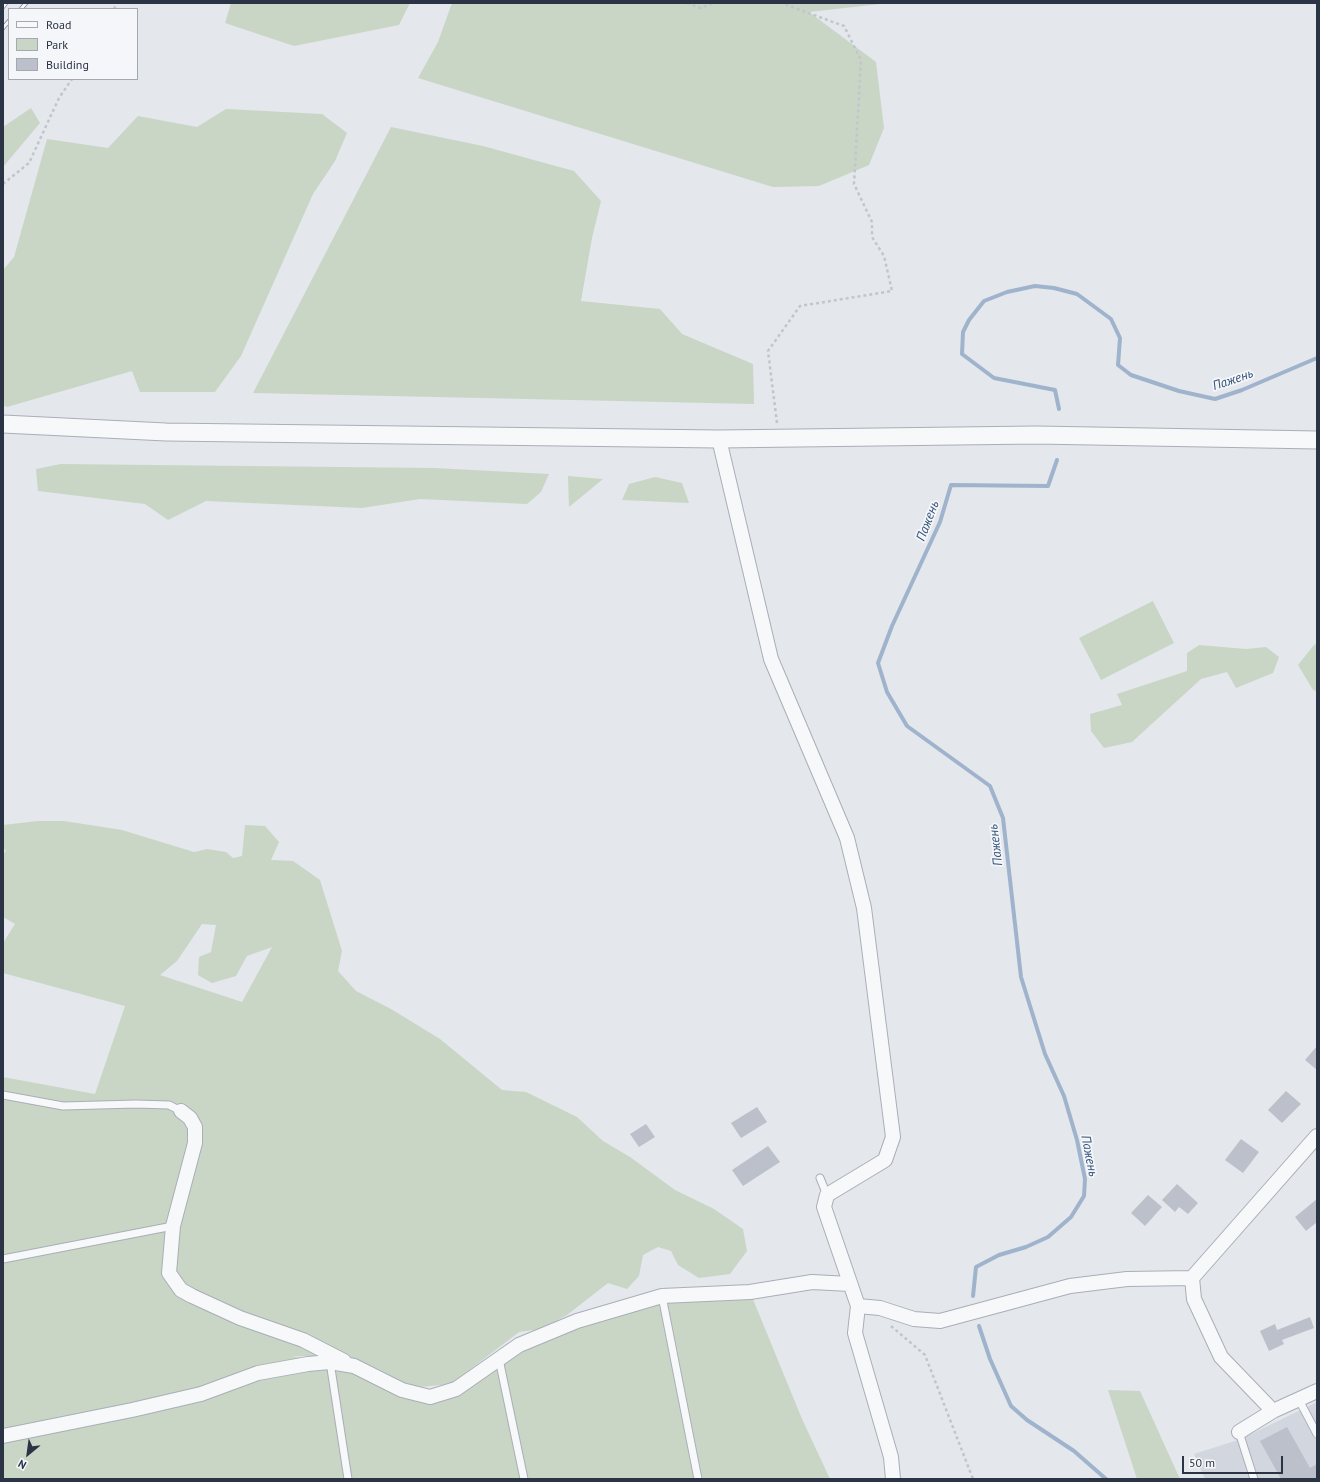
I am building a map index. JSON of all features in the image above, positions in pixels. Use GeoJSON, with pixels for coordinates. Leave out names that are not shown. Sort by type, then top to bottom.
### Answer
{"type":"FeatureCollection","features":[{"type":"Feature","properties":{"kind":"street"},"geometry":{"type":"LineString","coordinates":[[3,424],[166,432],[719,439],[1080,435],[1317,440]]}},
{"type":"Feature","properties":{"kind":"street"},"geometry":{"type":"LineString","coordinates":[[719,439],[771,659],[847,838],[864,908],[893,1137],[885,1160],[827,1195],[824,1207],[858,1306],[855,1333],[891,1457],[893,1479]]}},
{"type":"Feature","properties":{"kind":"street"},"geometry":{"type":"LineString","coordinates":[[181,1111],[190,1118],[195,1128],[195,1143],[173,1226],[169,1273],[180,1290],[240,1318],[303,1340],[402,1390],[430,1397],[456,1389],[519,1345],[577,1321],[662,1296],[750,1292],[812,1282],[850,1284]]}},
{"type":"Feature","properties":{"kind":"street"},"geometry":{"type":"LineString","coordinates":[[1274,1411],[1221,1356],[1194,1299],[1192,1278],[1317,1136]]}},
{"type":"Feature","properties":{"kind":"street"},"geometry":{"type":"LineString","coordinates":[[858,1306],[880,1308],[914,1319],[940,1321],[1070,1286],[1127,1279],[1192,1278]]}},
{"type":"Feature","properties":{"kind":"street"},"geometry":{"type":"LineString","coordinates":[[3,1436],[132,1410],[193,1395],[258,1373],[308,1364],[330,1362],[354,1366]]}},
{"type":"Feature","properties":{"kind":"street"},"geometry":{"type":"LineString","coordinates":[[1239,1432],[1274,1411],[1317,1391]]}},
{"type":"Feature","properties":{"kind":"lane"},"geometry":{"type":"LineString","coordinates":[[3,1095],[64,1106],[136,1104],[169,1106],[181,1111]]}},
{"type":"Feature","properties":{"kind":"lane"},"geometry":{"type":"LineString","coordinates":[[820,1178],[827,1195]]}},
{"type":"Feature","properties":{"kind":"lane"},"geometry":{"type":"LineString","coordinates":[[3,1259],[173,1226]]}},
{"type":"Feature","properties":{"kind":"lane"},"geometry":{"type":"LineString","coordinates":[[662,1296],[698,1479]]}},
{"type":"Feature","properties":{"kind":"lane"},"geometry":{"type":"LineString","coordinates":[[499,1359],[524,1479]]}},
{"type":"Feature","properties":{"kind":"lane"},"geometry":{"type":"LineString","coordinates":[[330,1362],[348,1479]]}},
{"type":"Feature","properties":{"kind":"lane"},"geometry":{"type":"LineString","coordinates":[[1299,1400],[1314,1421],[1317,1434]]}},
{"type":"Feature","properties":{"kind":"lane"},"geometry":{"type":"LineString","coordinates":[[1239,1432],[1254,1479]]}},
{"type":"Feature","properties":{"kind":"path"},"geometry":{"type":"LineString","coordinates":[[687,3],[700,8],[714,3]]}},
{"type":"Feature","properties":{"kind":"path"},"geometry":{"type":"LineString","coordinates":[[779,438],[768,351],[800,306],[892,291],[884,256],[872,237],[872,222],[854,184],[861,60],[844,26],[781,3]]}},
{"type":"Feature","properties":{"kind":"path"},"geometry":{"type":"LineString","coordinates":[[3,184],[29,163],[59,98],[71,80]]}},
{"type":"Feature","properties":{"kind":"path"},"geometry":{"type":"LineString","coordinates":[[888,1324],[925,1355],[973,1479]]}},
{"type":"Feature","properties":{"kind":"shaded area"},"geometry":{"type":"Polygon","coordinates":[[[1317,1402],[1317,1479],[1205,1479],[1194,1454],[1241,1439],[1317,1402]]]}},
{"type":"Feature","properties":{"kind":"green space"},"geometry":{"type":"Polygon","coordinates":[[[231,3],[410,3],[399,25],[294,46],[225,23],[231,3]]]}},
{"type":"Feature","properties":{"kind":"green space"},"geometry":{"type":"Polygon","coordinates":[[[452,3],[889,3],[809,12],[876,62],[884,128],[869,165],[819,186],[773,187],[418,78],[438,42],[452,3]]]}},
{"type":"Feature","properties":{"kind":"green space"},"geometry":{"type":"Polygon","coordinates":[[[31,108],[40,123],[3,167],[3,127],[31,108]]]}},
{"type":"Feature","properties":{"kind":"green space"},"geometry":{"type":"Polygon","coordinates":[[[226,109],[322,114],[347,133],[335,161],[313,194],[241,356],[215,392],[140,392],[132,371],[7,407],[3,405],[3,270],[14,257],[47,139],[108,148],[138,116],[197,127],[226,109]]]}},
{"type":"Feature","properties":{"kind":"green space"},"geometry":{"type":"Polygon","coordinates":[[[391,127],[483,146],[574,171],[601,201],[592,238],[581,301],[660,309],[682,334],[753,364],[754,404],[253,393],[391,127]]]}},
{"type":"Feature","properties":{"kind":"green space"},"geometry":{"type":"Polygon","coordinates":[[[61,464],[434,468],[549,474],[541,492],[527,504],[420,499],[362,508],[206,501],[168,520],[145,504],[38,491],[36,469],[61,464]]]}},
{"type":"Feature","properties":{"kind":"green space"},"geometry":{"type":"Polygon","coordinates":[[[568,476],[603,479],[569,507],[568,476]]]}},
{"type":"Feature","properties":{"kind":"green space"},"geometry":{"type":"Polygon","coordinates":[[[655,477],[682,483],[689,503],[622,500],[629,484],[655,477]]]}},
{"type":"Feature","properties":{"kind":"green space"},"geometry":{"type":"Polygon","coordinates":[[[1153,601],[1174,643],[1101,680],[1079,638],[1153,601]]]}},
{"type":"Feature","properties":{"kind":"green space"},"geometry":{"type":"Polygon","coordinates":[[[1317,644],[1317,691],[1313,690],[1298,665],[1314,645],[1317,644]]]}},
{"type":"Feature","properties":{"kind":"green space"},"geometry":{"type":"Polygon","coordinates":[[[1199,645],[1246,649],[1266,647],[1279,657],[1273,673],[1236,688],[1227,672],[1201,679],[1132,742],[1104,748],[1091,731],[1090,714],[1122,705],[1117,694],[1187,671],[1187,653],[1199,645]]]}},
{"type":"Feature","properties":{"kind":"green space"},"geometry":{"type":"Polygon","coordinates":[[[38,821],[64,821],[122,830],[194,852],[207,849],[226,852],[233,858],[242,856],[245,825],[265,826],[279,842],[271,860],[293,861],[320,880],[342,951],[338,971],[356,991],[391,1009],[440,1039],[502,1090],[526,1092],[577,1117],[603,1141],[630,1157],[675,1190],[714,1209],[743,1229],[747,1251],[730,1274],[699,1278],[678,1265],[671,1251],[658,1247],[643,1255],[639,1276],[627,1289],[608,1283],[567,1315],[541,1329],[519,1332],[451,1384],[421,1387],[407,1384],[370,1365],[332,1357],[291,1356],[354,1366],[430,1397],[519,1345],[662,1296],[750,1292],[802,1419],[830,1479],[3,1479],[3,1077],[95,1094],[125,1006],[3,973],[3,943],[15,924],[3,917],[3,856],[6,850],[3,849],[3,825],[38,821]],[[202,924],[177,961],[160,975],[242,1002],[272,947],[247,956],[236,976],[212,983],[198,975],[199,957],[211,952],[216,925],[202,924]]]}},
{"type":"Feature","properties":{"kind":"green space"},"geometry":{"type":"Polygon","coordinates":[[[1108,1390],[1140,1391],[1180,1479],[1137,1479],[1108,1390]]]}},
{"type":"Feature","properties":{"kind":"building"},"geometry":{"type":"Polygon","coordinates":[[[1317,1046],[1317,1070],[1305,1060],[1317,1046]]]}},
{"type":"Feature","properties":{"kind":"building"},"geometry":{"type":"Polygon","coordinates":[[[1286,1091],[1301,1104],[1282,1123],[1268,1110],[1286,1091]]]}},
{"type":"Feature","properties":{"kind":"building"},"geometry":{"type":"Polygon","coordinates":[[[757,1107],[767,1122],[741,1138],[731,1123],[757,1107]]]}},
{"type":"Feature","properties":{"kind":"building"},"geometry":{"type":"Polygon","coordinates":[[[646,1124],[655,1137],[639,1147],[630,1134],[646,1124]]]}},
{"type":"Feature","properties":{"kind":"building"},"geometry":{"type":"Polygon","coordinates":[[[1241,1139],[1259,1152],[1243,1173],[1225,1160],[1241,1139]]]}},
{"type":"Feature","properties":{"kind":"building"},"geometry":{"type":"Polygon","coordinates":[[[768,1146],[780,1162],[743,1186],[732,1170],[768,1146]]]}},
{"type":"Feature","properties":{"kind":"building"},"geometry":{"type":"Polygon","coordinates":[[[1177,1184],[1198,1203],[1188,1214],[1179,1207],[1175,1212],[1162,1200],[1177,1184]]]}},
{"type":"Feature","properties":{"kind":"building"},"geometry":{"type":"Polygon","coordinates":[[[1148,1195],[1162,1207],[1145,1226],[1131,1213],[1148,1195]]]}},
{"type":"Feature","properties":{"kind":"building"},"geometry":{"type":"Polygon","coordinates":[[[1317,1199],[1317,1222],[1306,1231],[1295,1217],[1317,1199]]]}},
{"type":"Feature","properties":{"kind":"building"},"geometry":{"type":"Polygon","coordinates":[[[1310,1317],[1314,1328],[1282,1340],[1284,1344],[1269,1351],[1260,1331],[1275,1324],[1277,1330],[1310,1317]]]}},
{"type":"Feature","properties":{"kind":"building"},"geometry":{"type":"Polygon","coordinates":[[[1287,1427],[1310,1468],[1317,1464],[1317,1479],[1281,1479],[1260,1441],[1287,1427]]]}},
{"type":"Feature","properties":{"kind":"waterway","name":"Пажень"},"geometry":{"type":"LineString","coordinates":[[1059,409],[1055,390],[994,378],[962,354],[963,332],[969,320],[984,301],[1007,292],[1035,286],[1054,288],[1077,294],[1111,319],[1120,338],[1118,365],[1131,375],[1179,391],[1215,399],[1242,390],[1317,358]]}},
{"type":"Feature","properties":{"kind":"waterway","name":"Пажень"},"geometry":{"type":"LineString","coordinates":[[973,1296],[976,1267],[999,1255],[1026,1247],[1048,1237],[1071,1217],[1084,1196],[1085,1179],[1077,1140],[1064,1096],[1045,1054],[1021,977],[1003,818],[990,786],[907,726],[887,692],[878,663],[892,626],[940,522],[951,485],[1048,486],[1057,460]]}},
{"type":"Feature","properties":{"kind":"waterway","name":"Пажень"},"geometry":{"type":"LineString","coordinates":[[979,1326],[990,1359],[1011,1406],[1027,1420],[1074,1451],[1106,1479]]}},
{"type":"Feature","properties":{"kind":"railway"},"geometry":{"type":"LineString","coordinates":[[3,7],[6,3]]}},
{"type":"Feature","properties":{"kind":"railway"},"geometry":{"type":"LineString","coordinates":[[22,8],[26,3]]}},
{"type":"Feature","properties":{"kind":"railway"},"geometry":{"type":"LineString","coordinates":[[3,28],[8,22]]}}]}
